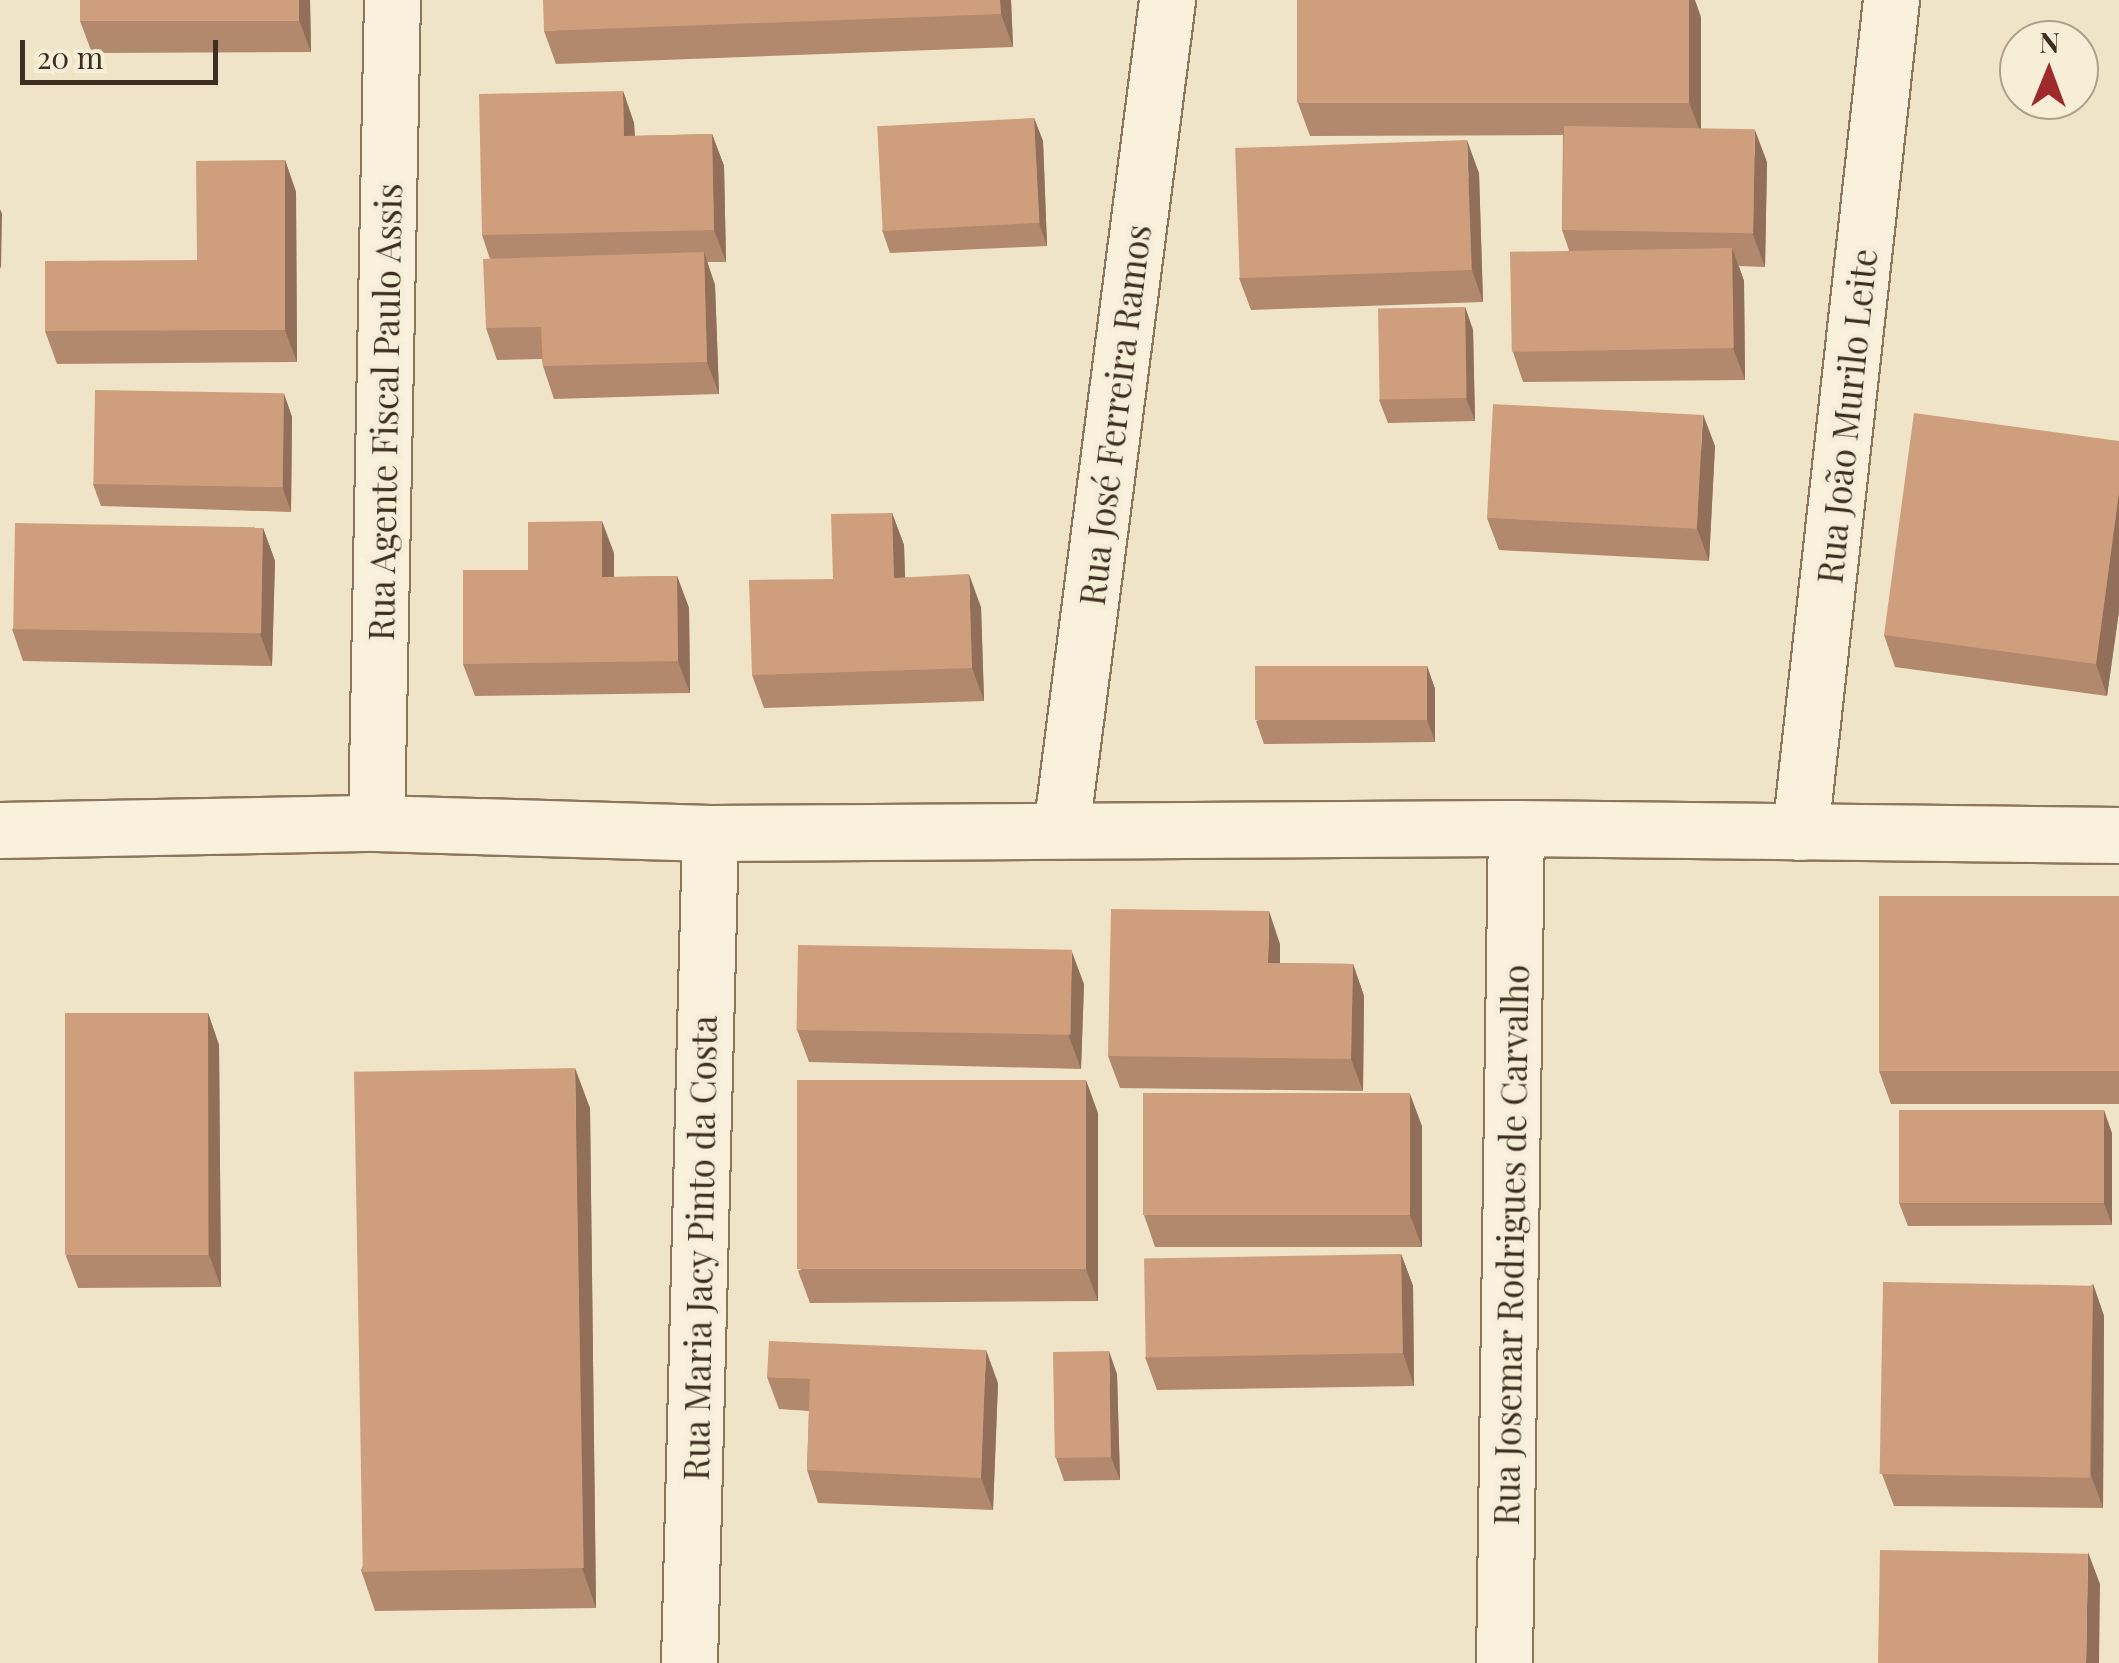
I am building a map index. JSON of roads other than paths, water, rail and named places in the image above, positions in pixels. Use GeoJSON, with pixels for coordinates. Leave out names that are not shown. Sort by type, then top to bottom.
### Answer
{"type":"FeatureCollection","features":[{"type":"Feature","properties":{"kind":"street","name":"Rua Agente Fiscal Paulo Assis"},"geometry":{"type":"LineString","coordinates":[[376,823],[392,0]]}},
{"type":"Feature","properties":{"kind":"street","name":"Rua José Ferreira Ramos"},"geometry":{"type":"LineString","coordinates":[[1061,830],[1167,0]]}},
{"type":"Feature","properties":{"kind":"street","name":"Rua João Murilo Leite"},"geometry":{"type":"LineString","coordinates":[[1800,832],[1891,0]]}},
{"type":"Feature","properties":{"kind":"street"},"geometry":{"type":"LineString","coordinates":[[0,830],[376,823],[710,833],[1516,828],[2119,836]]}},
{"type":"Feature","properties":{"kind":"street","name":"Rua Josemar Rodrigues de Carvalho"},"geometry":{"type":"LineString","coordinates":[[1504,1663],[1516,828]]}},
{"type":"Feature","properties":{"kind":"street","name":"Rua Maria Jacy Pinto da Costa"},"geometry":{"type":"LineString","coordinates":[[688,1663],[710,833]]}}]}
